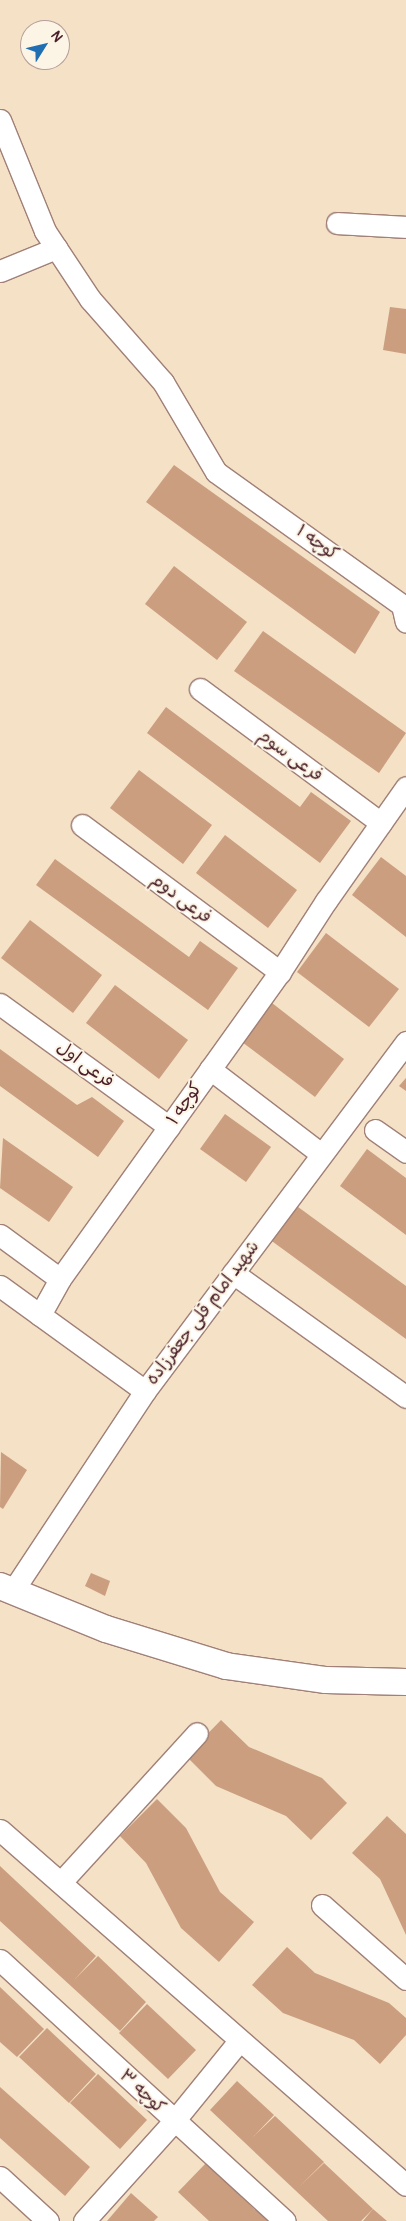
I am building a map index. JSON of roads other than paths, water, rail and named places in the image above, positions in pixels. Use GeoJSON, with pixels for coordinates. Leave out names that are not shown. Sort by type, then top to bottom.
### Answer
{"type":"FeatureCollection","features":[{"type":"Feature","properties":{"kind":"main road"},"geometry":{"type":"LineString","coordinates":[[6,1589],[106,1629],[226,1666],[326,1680],[406,1682]]}},
{"type":"Feature","properties":{"kind":"street"},"geometry":{"type":"LineString","coordinates":[[0,120],[45,231],[56,248],[0,271]]}},
{"type":"Feature","properties":{"kind":"street"},"geometry":{"type":"LineString","coordinates":[[337,223],[406,227]]}},
{"type":"Feature","properties":{"kind":"street","name":"کوچه ۱"},"geometry":{"type":"LineString","coordinates":[[56,248],[90,299],[162,382],[216,472],[402,604],[406,622]]}},
{"type":"Feature","properties":{"kind":"street","name":"فرعی سوم"},"geometry":{"type":"LineString","coordinates":[[200,689],[381,823]]}},
{"type":"Feature","properties":{"kind":"street","name":"کوچه ۱"},"geometry":{"type":"LineString","coordinates":[[40,1315],[60,1279],[280,972],[406,788]]}},
{"type":"Feature","properties":{"kind":"street","name":"فرعی دوم"},"geometry":{"type":"LineString","coordinates":[[82,826],[280,972]]}},
{"type":"Feature","properties":{"kind":"street","name":"فرعی اول"},"geometry":{"type":"LineString","coordinates":[[0,1004],[169,1127]]}},
{"type":"Feature","properties":{"kind":"street","name":"شهید امام قلی جعفرزاده"},"geometry":{"type":"LineString","coordinates":[[6,1589],[144,1391],[406,1042]]}},
{"type":"Feature","properties":{"kind":"street"},"geometry":{"type":"LineString","coordinates":[[210,1069],[321,1154]]}},
{"type":"Feature","properties":{"kind":"street"},"geometry":{"type":"LineString","coordinates":[[375,1130],[406,1152]]}},
{"type":"Feature","properties":{"kind":"street"},"geometry":{"type":"LineString","coordinates":[[0,1235],[60,1279]]}},
{"type":"Feature","properties":{"kind":"street"},"geometry":{"type":"LineString","coordinates":[[233,1273],[406,1397]]}},
{"type":"Feature","properties":{"kind":"street"},"geometry":{"type":"LineString","coordinates":[[0,1286],[144,1391]]}},
{"type":"Feature","properties":{"kind":"street"},"geometry":{"type":"LineString","coordinates":[[62,1881],[197,1734]]}},
{"type":"Feature","properties":{"kind":"street"},"geometry":{"type":"LineString","coordinates":[[0,1830],[62,1881],[239,2041],[406,2184]]}},
{"type":"Feature","properties":{"kind":"street"},"geometry":{"type":"LineString","coordinates":[[322,1905],[406,1979]]}},
{"type":"Feature","properties":{"kind":"street","name":"کوچه ۳"},"geometry":{"type":"LineString","coordinates":[[0,1960],[285,2221]]}},
{"type":"Feature","properties":{"kind":"street"},"geometry":{"type":"LineString","coordinates":[[84,2221],[174,2121],[239,2041]]}},
{"type":"Feature","properties":{"kind":"street"},"geometry":{"type":"LineString","coordinates":[[0,2177],[48,2221]]}}]}
